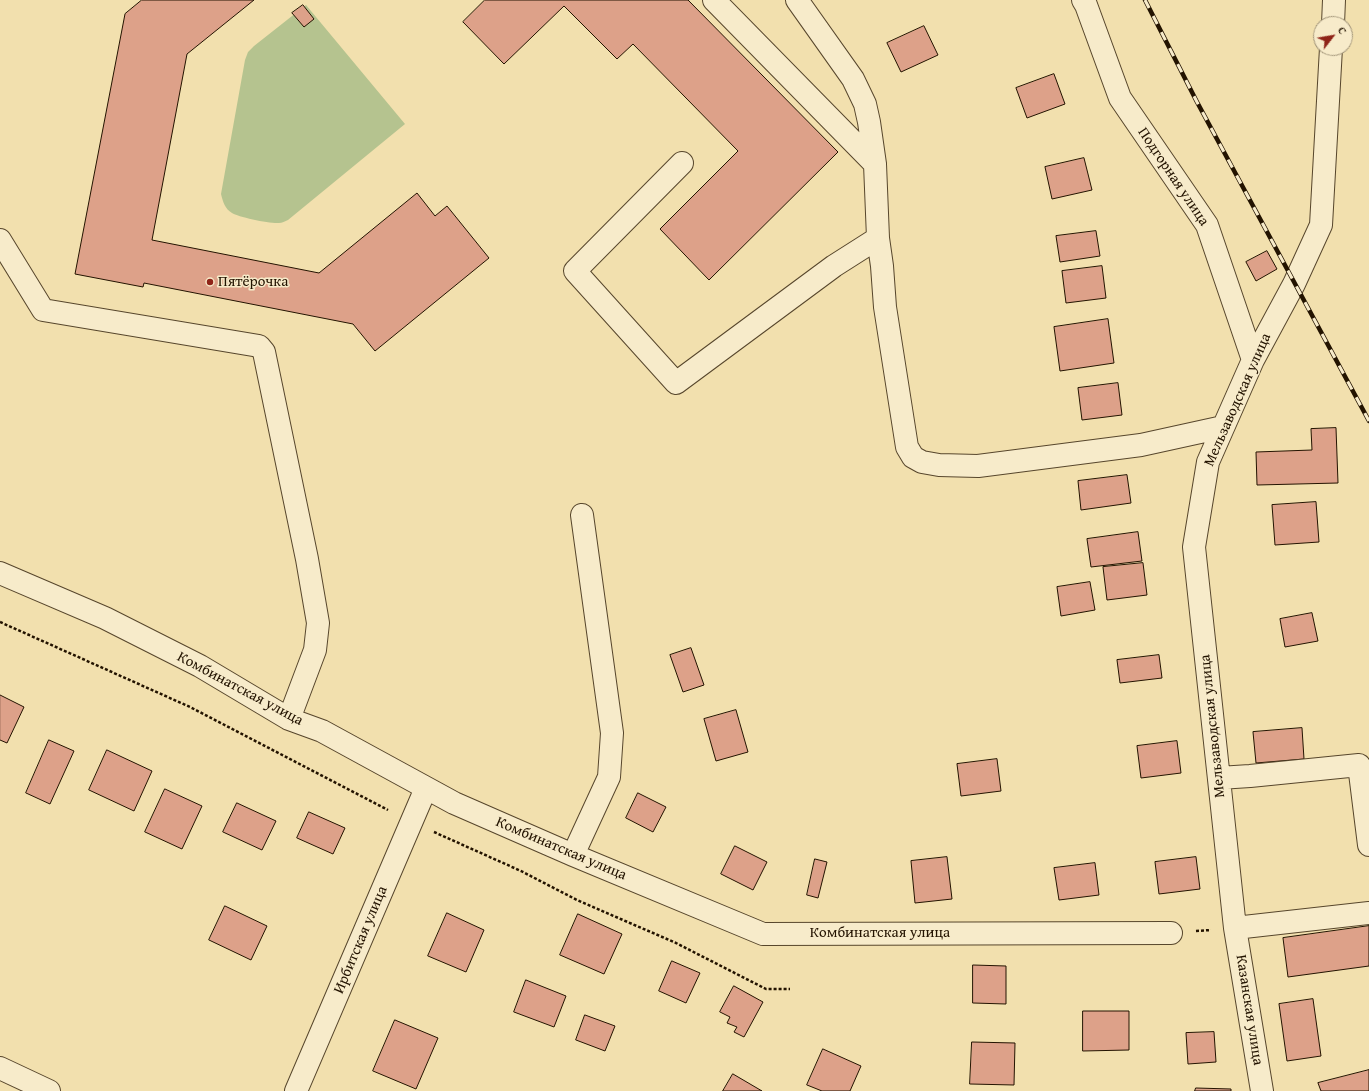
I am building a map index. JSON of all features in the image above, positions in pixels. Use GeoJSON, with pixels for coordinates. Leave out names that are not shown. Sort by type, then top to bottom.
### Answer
{"type":"FeatureCollection","features":[{"type":"Feature","properties":{"kind":"street"},"geometry":{"type":"LineString","coordinates":[[714,0],[876,164]]}},
{"type":"Feature","properties":{"kind":"street"},"geometry":{"type":"LineString","coordinates":[[797,0],[853,79],[860,92],[869,122],[876,164],[878,238],[885,307],[907,447],[914,457],[922,462],[939,465],[978,466],[1141,445],[1223,427]]}},
{"type":"Feature","properties":{"kind":"street","name":"Подгорная улица"},"geometry":{"type":"LineString","coordinates":[[1083,0],[1120,98],[1207,225],[1253,360]]}},
{"type":"Feature","properties":{"kind":"street"},"geometry":{"type":"LineString","coordinates":[[1333,16],[1334,0]]}},
{"type":"Feature","properties":{"kind":"street","name":"Мельзаводская улица"},"geometry":{"type":"LineString","coordinates":[[1235,928],[1194,547],[1208,462],[1253,360],[1294,284],[1321,225],[1331,56]]}},
{"type":"Feature","properties":{"kind":"street"},"geometry":{"type":"LineString","coordinates":[[682,163],[575,271],[676,383],[834,266],[878,238]]}},
{"type":"Feature","properties":{"kind":"street"},"geometry":{"type":"LineString","coordinates":[[0,240],[43,310],[259,346],[264,352],[307,559],[318,623],[315,650],[289,719]]}},
{"type":"Feature","properties":{"kind":"street"},"geometry":{"type":"LineString","coordinates":[[573,855],[609,777],[612,733],[582,515]]}},
{"type":"Feature","properties":{"kind":"street","name":"Комбинатская улица"},"geometry":{"type":"LineString","coordinates":[[0,573],[118,625],[200,666],[289,719],[322,730],[454,803],[573,855],[763,934],[1171,933]]}},
{"type":"Feature","properties":{"kind":"street"},"geometry":{"type":"LineString","coordinates":[[1219,778],[1359,765],[1369,845]]}},
{"type":"Feature","properties":{"kind":"street","name":"Ирбитская улица"},"geometry":{"type":"LineString","coordinates":[[296,1091],[426,788]]}},
{"type":"Feature","properties":{"kind":"street"},"geometry":{"type":"LineString","coordinates":[[1235,928],[1369,913]]}},
{"type":"Feature","properties":{"kind":"street","name":"Казанская улица"},"geometry":{"type":"LineString","coordinates":[[1235,928],[1262,1091]]}},
{"type":"Feature","properties":{"kind":"street"},"geometry":{"type":"LineString","coordinates":[[0,1068],[49,1091]]}},
{"type":"Feature","properties":{"kind":"path"},"geometry":{"type":"LineString","coordinates":[[1171,933],[1235,928]]}},
{"type":"Feature","properties":{"kind":"green space"},"geometry":{"type":"Polygon","coordinates":[[[306,5],[405,124],[288,220],[281,223],[275,223],[241,216],[232,213],[226,207],[221,194],[245,60],[248,52],[254,46],[306,5]]]}},
{"type":"Feature","properties":{"kind":"building"},"geometry":{"type":"Polygon","coordinates":[[[142,0],[254,0],[187,54],[152,240],[319,273],[417,193],[435,216],[447,206],[489,258],[375,351],[353,324],[144,283],[143,287],[75,274],[125,14],[142,0]]]}},
{"type":"Feature","properties":{"kind":"building"},"geometry":{"type":"Polygon","coordinates":[[[485,0],[688,0],[838,152],[709,280],[660,229],[738,151],[633,44],[617,59],[564,6],[504,64],[463,22],[485,0]]]}},
{"type":"Feature","properties":{"kind":"building"},"geometry":{"type":"Polygon","coordinates":[[[303,5],[314,19],[304,27],[292,13],[303,5]]]}},
{"type":"Feature","properties":{"kind":"building"},"geometry":{"type":"Polygon","coordinates":[[[924,26],[938,55],[901,72],[887,43],[924,26]]]}},
{"type":"Feature","properties":{"kind":"building"},"geometry":{"type":"Polygon","coordinates":[[[1054,74],[1065,104],[1027,118],[1016,88],[1054,74]]]}},
{"type":"Feature","properties":{"kind":"building"},"geometry":{"type":"Polygon","coordinates":[[[1084,158],[1092,190],[1052,199],[1045,167],[1084,158]]]}},
{"type":"Feature","properties":{"kind":"building"},"geometry":{"type":"Polygon","coordinates":[[[1096,231],[1100,256],[1060,262],[1056,236],[1096,231]]]}},
{"type":"Feature","properties":{"kind":"building"},"geometry":{"type":"Polygon","coordinates":[[[1267,251],[1277,269],[1256,281],[1246,262],[1267,251]]]}},
{"type":"Feature","properties":{"kind":"building"},"geometry":{"type":"Polygon","coordinates":[[[1102,266],[1106,298],[1066,303],[1062,271],[1102,266]]]}},
{"type":"Feature","properties":{"kind":"building"},"geometry":{"type":"Polygon","coordinates":[[[1108,319],[1114,363],[1060,371],[1054,327],[1108,319]]]}},
{"type":"Feature","properties":{"kind":"building"},"geometry":{"type":"Polygon","coordinates":[[[1118,383],[1122,415],[1082,420],[1078,388],[1118,383]]]}},
{"type":"Feature","properties":{"kind":"building"},"geometry":{"type":"Polygon","coordinates":[[[1336,428],[1338,483],[1257,485],[1256,452],[1312,450],[1311,429],[1336,428]]]}},
{"type":"Feature","properties":{"kind":"building"},"geometry":{"type":"Polygon","coordinates":[[[1127,475],[1131,503],[1081,510],[1078,481],[1127,475]]]}},
{"type":"Feature","properties":{"kind":"building"},"geometry":{"type":"Polygon","coordinates":[[[1316,502],[1319,542],[1275,545],[1272,505],[1316,502]]]}},
{"type":"Feature","properties":{"kind":"building"},"geometry":{"type":"Polygon","coordinates":[[[1138,532],[1142,561],[1091,567],[1087,539],[1138,532]]]}},
{"type":"Feature","properties":{"kind":"building"},"geometry":{"type":"Polygon","coordinates":[[[1143,563],[1147,595],[1107,600],[1103,567],[1143,563]]]}},
{"type":"Feature","properties":{"kind":"building"},"geometry":{"type":"Polygon","coordinates":[[[1090,582],[1095,610],[1061,616],[1057,587],[1090,582]]]}},
{"type":"Feature","properties":{"kind":"building"},"geometry":{"type":"Polygon","coordinates":[[[1312,613],[1318,641],[1285,647],[1280,619],[1312,613]]]}},
{"type":"Feature","properties":{"kind":"building"},"geometry":{"type":"Polygon","coordinates":[[[691,648],[704,685],[683,692],[670,655],[691,648]]]}},
{"type":"Feature","properties":{"kind":"building"},"geometry":{"type":"Polygon","coordinates":[[[1159,655],[1162,678],[1120,683],[1117,660],[1159,655]]]}},
{"type":"Feature","properties":{"kind":"building"},"geometry":{"type":"Polygon","coordinates":[[[0,695],[24,707],[7,743],[0,740],[0,695]]]}},
{"type":"Feature","properties":{"kind":"building"},"geometry":{"type":"Polygon","coordinates":[[[736,710],[748,752],[716,761],[704,719],[736,710]]]}},
{"type":"Feature","properties":{"kind":"building"},"geometry":{"type":"Polygon","coordinates":[[[1302,728],[1304,759],[1256,763],[1253,732],[1302,728]]]}},
{"type":"Feature","properties":{"kind":"building"},"geometry":{"type":"Polygon","coordinates":[[[49,740],[74,751],[50,804],[26,793],[49,740]]]}},
{"type":"Feature","properties":{"kind":"building"},"geometry":{"type":"Polygon","coordinates":[[[1177,741],[1181,773],[1141,778],[1137,746],[1177,741]]]}},
{"type":"Feature","properties":{"kind":"building"},"geometry":{"type":"Polygon","coordinates":[[[107,750],[152,771],[134,811],[89,790],[107,750]]]}},
{"type":"Feature","properties":{"kind":"building"},"geometry":{"type":"Polygon","coordinates":[[[997,759],[1001,791],[961,796],[957,764],[997,759]]]}},
{"type":"Feature","properties":{"kind":"building"},"geometry":{"type":"Polygon","coordinates":[[[165,789],[202,806],[182,849],[145,832],[165,789]]]}},
{"type":"Feature","properties":{"kind":"building"},"geometry":{"type":"Polygon","coordinates":[[[638,793],[666,807],[653,832],[626,818],[638,793]]]}},
{"type":"Feature","properties":{"kind":"building"},"geometry":{"type":"Polygon","coordinates":[[[237,803],[276,821],[262,850],[223,832],[237,803]]]}},
{"type":"Feature","properties":{"kind":"building"},"geometry":{"type":"Polygon","coordinates":[[[309,812],[345,828],[333,854],[297,838],[309,812]]]}},
{"type":"Feature","properties":{"kind":"building"},"geometry":{"type":"Polygon","coordinates":[[[735,846],[767,862],[753,890],[721,874],[735,846]]]}},
{"type":"Feature","properties":{"kind":"building"},"geometry":{"type":"Polygon","coordinates":[[[947,857],[952,899],[915,903],[911,861],[947,857]]]}},
{"type":"Feature","properties":{"kind":"building"},"geometry":{"type":"Polygon","coordinates":[[[1196,857],[1200,889],[1159,894],[1155,862],[1196,857]]]}},
{"type":"Feature","properties":{"kind":"building"},"geometry":{"type":"Polygon","coordinates":[[[815,859],[827,862],[818,898],[807,895],[815,859]]]}},
{"type":"Feature","properties":{"kind":"building"},"geometry":{"type":"Polygon","coordinates":[[[1095,863],[1099,895],[1059,900],[1054,868],[1095,863]]]}},
{"type":"Feature","properties":{"kind":"building"},"geometry":{"type":"Polygon","coordinates":[[[225,906],[267,926],[251,960],[209,940],[225,906]]]}},
{"type":"Feature","properties":{"kind":"building"},"geometry":{"type":"Polygon","coordinates":[[[447,913],[484,930],[466,972],[428,956],[447,913]]]}},
{"type":"Feature","properties":{"kind":"building"},"geometry":{"type":"Polygon","coordinates":[[[578,914],[622,934],[604,974],[560,955],[578,914]]]}},
{"type":"Feature","properties":{"kind":"building"},"geometry":{"type":"Polygon","coordinates":[[[1369,926],[1369,966],[1288,977],[1283,938],[1369,926]]]}},
{"type":"Feature","properties":{"kind":"building"},"geometry":{"type":"Polygon","coordinates":[[[672,961],[700,973],[686,1003],[659,991],[672,961]]]}},
{"type":"Feature","properties":{"kind":"building"},"geometry":{"type":"Polygon","coordinates":[[[973,965],[1006,966],[1006,1004],[973,1003],[973,965]]]}},
{"type":"Feature","properties":{"kind":"building"},"geometry":{"type":"Polygon","coordinates":[[[526,980],[566,996],[554,1027],[514,1012],[526,980]]]}},
{"type":"Feature","properties":{"kind":"building"},"geometry":{"type":"Polygon","coordinates":[[[734,986],[763,1002],[744,1037],[734,1032],[737,1027],[727,1023],[730,1017],[720,1012],[734,986]]]}},
{"type":"Feature","properties":{"kind":"building"},"geometry":{"type":"Polygon","coordinates":[[[1313,999],[1321,1056],[1287,1061],[1279,1004],[1313,999]]]}},
{"type":"Feature","properties":{"kind":"building"},"geometry":{"type":"Polygon","coordinates":[[[1083,1011],[1129,1011],[1129,1050],[1083,1051],[1083,1011]]]}},
{"type":"Feature","properties":{"kind":"building"},"geometry":{"type":"Polygon","coordinates":[[[585,1015],[615,1026],[605,1051],[576,1040],[585,1015]]]}},
{"type":"Feature","properties":{"kind":"building"},"geometry":{"type":"Polygon","coordinates":[[[395,1020],[438,1038],[416,1089],[373,1071],[395,1020]]]}},
{"type":"Feature","properties":{"kind":"building"},"geometry":{"type":"Polygon","coordinates":[[[1214,1032],[1216,1062],[1188,1064],[1186,1033],[1214,1032]]]}},
{"type":"Feature","properties":{"kind":"building"},"geometry":{"type":"Polygon","coordinates":[[[972,1042],[1015,1043],[1014,1085],[970,1084],[972,1042]]]}},
{"type":"Feature","properties":{"kind":"building"},"geometry":{"type":"Polygon","coordinates":[[[823,1049],[861,1066],[850,1091],[822,1091],[807,1085],[823,1049]]]}},
{"type":"Feature","properties":{"kind":"building"},"geometry":{"type":"Polygon","coordinates":[[[1369,1070],[1369,1091],[1321,1091],[1318,1083],[1369,1070]]]}},
{"type":"Feature","properties":{"kind":"building"},"geometry":{"type":"Polygon","coordinates":[[[733,1074],[762,1091],[723,1091],[733,1074]]]}},
{"type":"Feature","properties":{"kind":"building"},"geometry":{"type":"Polygon","coordinates":[[[1196,1088],[1231,1089],[1231,1091],[1195,1091],[1196,1088]]]}},
{"type":"Feature","properties":{"kind":"railway"},"geometry":{"type":"LineString","coordinates":[[1145,0],[1197,102],[1369,421]]}},
{"type":"Feature","properties":{"kind":"place","name":"Пятёрочка"},"geometry":{"type":"Point","coordinates":[210,282]}}]}
